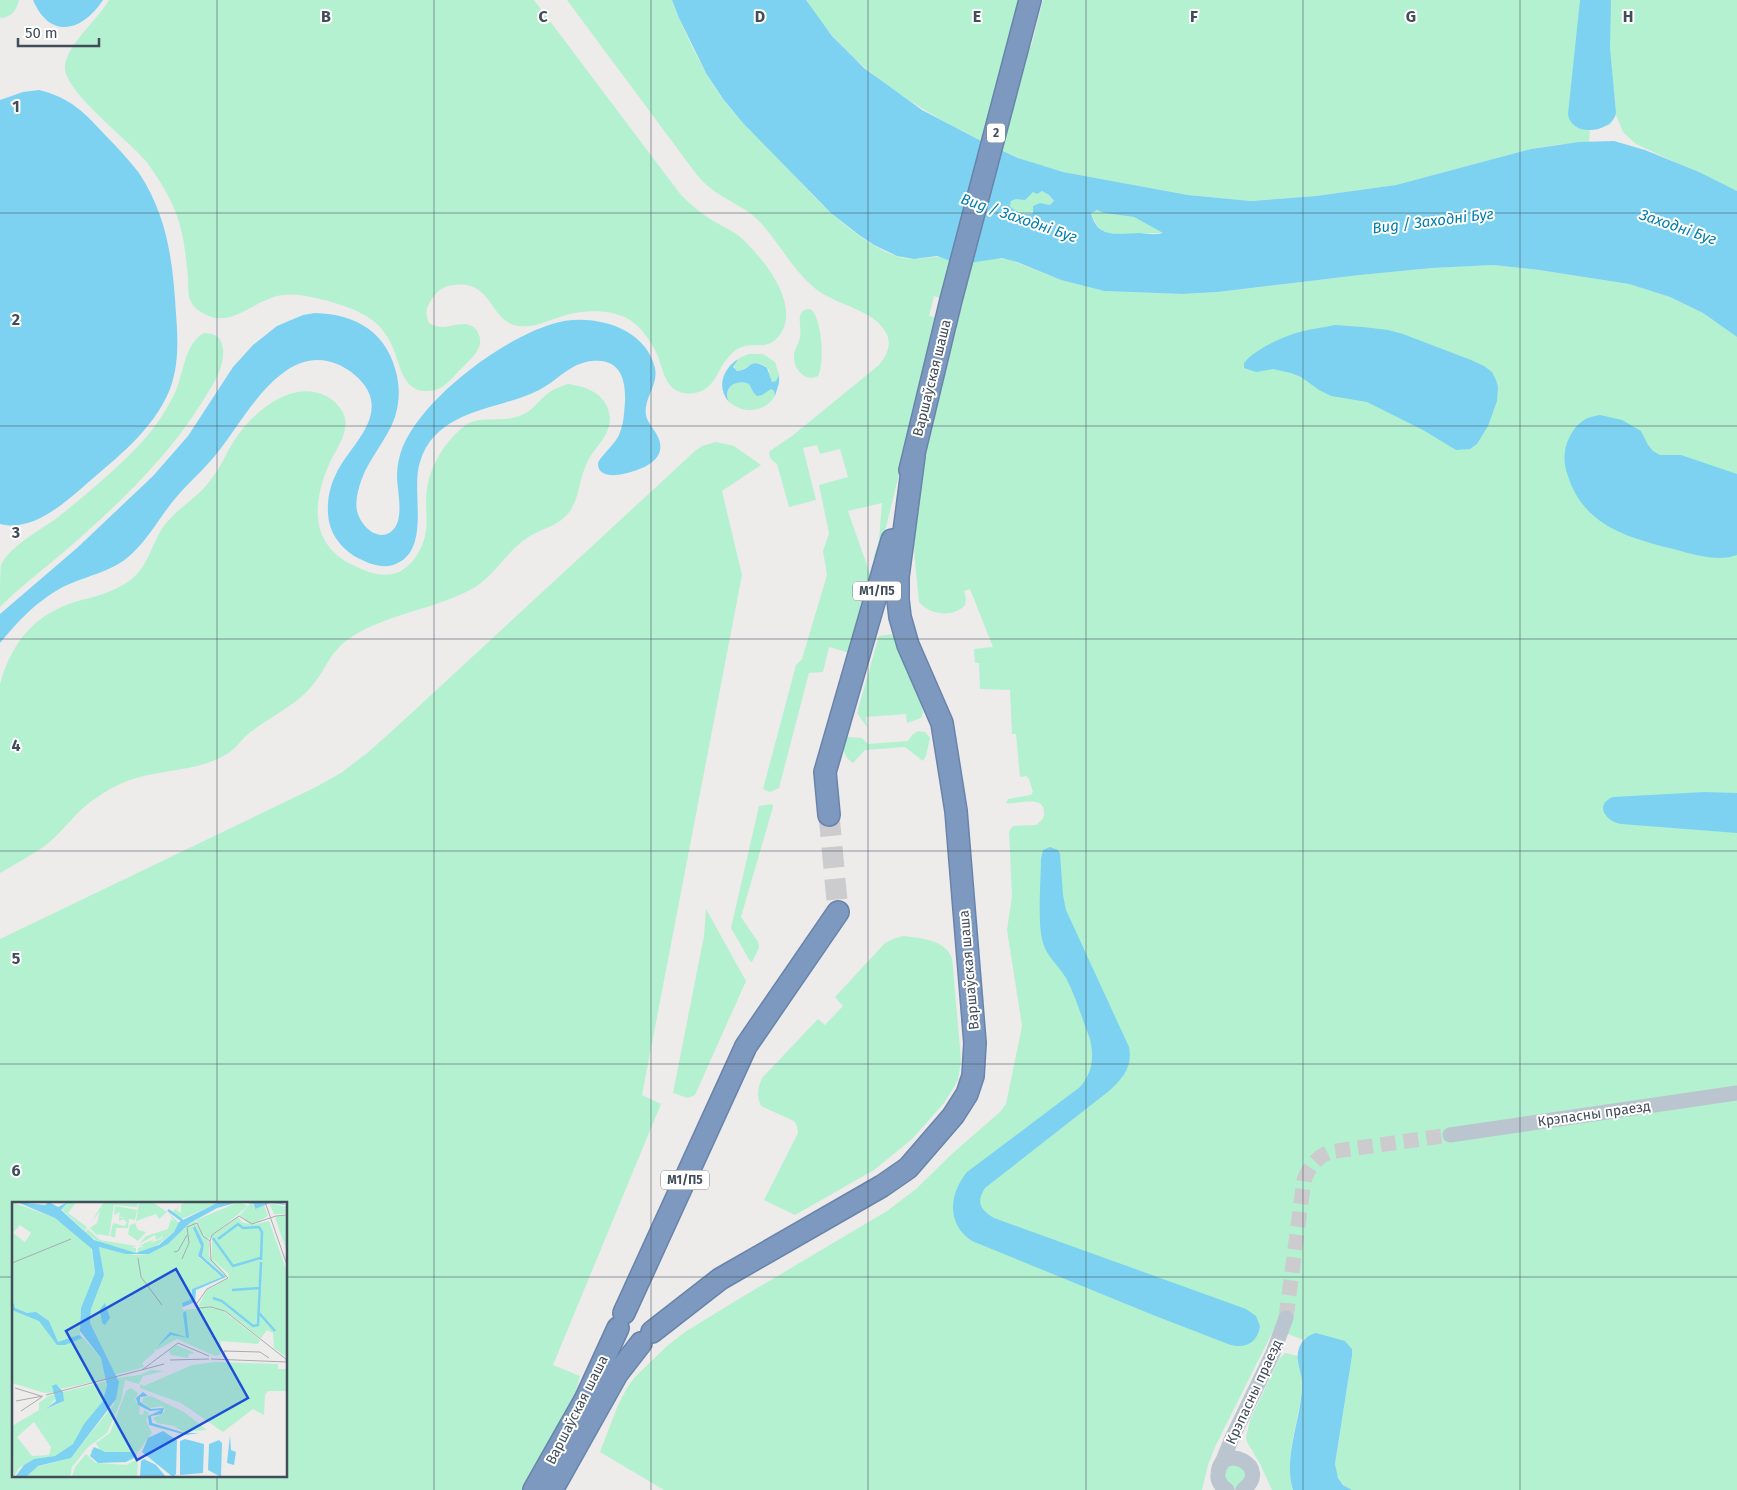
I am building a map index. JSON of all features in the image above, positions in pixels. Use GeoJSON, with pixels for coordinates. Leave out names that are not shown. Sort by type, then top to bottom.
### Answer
{"type":"FeatureCollection","features":[{"type":"Feature","properties":{"kind":"highway","name":"2"},"geometry":{"type":"LineString","coordinates":[[976,205],[1030,0]]}},
{"type":"Feature","properties":{"kind":"highway","name":"Варшаўская шаша"},"geometry":{"type":"LineString","coordinates":[[829,816],[825,772],[914,456],[976,205]]}},
{"type":"Feature","properties":{"kind":"highway","name":"Варшаўская шаша"},"geometry":{"type":"LineString","coordinates":[[552,1490],[617,1374],[647,1337],[720,1279],[882,1186],[908,1168],[953,1116],[970,1086],[974,1066],[975,1043],[956,807],[942,723],[908,646],[900,617],[898,600],[898,576],[914,456]]}},
{"type":"Feature","properties":{"kind":"highway","name":"Варшаўская шаша"},"geometry":{"type":"LineString","coordinates":[[534,1490],[585,1400],[746,1046],[838,912]]}},
{"type":"Feature","properties":{"kind":"street","name":"Крэпасны праезд"},"geometry":{"type":"LineString","coordinates":[[1450,1135],[1737,1093]]}},
{"type":"Feature","properties":{"kind":"street","name":"Крэпасны праезд"},"geometry":{"type":"LineString","coordinates":[[1217,1477],[1232,1438],[1273,1353],[1286,1318]]}},
{"type":"Feature","properties":{"kind":"street"},"geometry":{"type":"LineString","coordinates":[[1232,1438],[1260,1490]]}},
{"type":"Feature","properties":{"kind":"street"},"geometry":{"type":"LineString","coordinates":[[1227,1490],[1222,1486],[1217,1477],[1229,1459],[1234,1458],[1244,1461],[1249,1467],[1250,1482],[1243,1490]]}},
{"type":"Feature","properties":{"kind":"green space"},"geometry":{"type":"Polygon","coordinates":[[[0,0],[19,0],[13,13],[0,18],[0,0]]]}},
{"type":"Feature","properties":{"kind":"green space"},"geometry":{"type":"Polygon","coordinates":[[[109,0],[534,0],[681,195],[706,216],[739,236],[758,256],[777,282],[783,296],[786,311],[785,324],[779,336],[773,342],[741,347],[734,351],[707,388],[695,393],[686,393],[674,389],[670,385],[648,338],[634,323],[622,316],[595,311],[568,315],[535,325],[519,326],[509,323],[502,317],[484,294],[476,288],[466,285],[453,285],[442,288],[428,305],[426,312],[429,323],[442,327],[464,324],[473,327],[479,335],[479,348],[445,385],[435,390],[423,391],[416,389],[406,380],[390,342],[381,328],[363,314],[344,306],[305,296],[286,295],[265,300],[229,317],[211,317],[197,309],[189,297],[182,232],[176,212],[165,190],[145,160],[86,103],[68,79],[65,69],[69,52],[109,0]]]}},
{"type":"Feature","properties":{"kind":"green space"},"geometry":{"type":"Polygon","coordinates":[[[567,0],[672,0],[694,50],[722,98],[809,191],[837,218],[867,241],[894,255],[913,259],[938,257],[954,262],[944,299],[934,296],[929,316],[938,318],[880,551],[873,559],[879,540],[882,503],[848,511],[871,577],[850,653],[829,647],[823,672],[809,673],[779,788],[770,792],[763,789],[796,665],[802,659],[827,575],[823,551],[829,533],[819,485],[848,477],[840,449],[820,454],[817,445],[803,448],[816,500],[789,507],[777,464],[771,459],[769,453],[879,365],[887,353],[889,340],[885,331],[872,318],[817,290],[793,265],[758,220],[714,191],[697,175],[567,0]]]}},
{"type":"Feature","properties":{"kind":"green space"},"geometry":{"type":"Polygon","coordinates":[[[806,0],[1022,0],[985,143],[959,130],[885,84],[842,46],[806,0]]]}},
{"type":"Feature","properties":{"kind":"green space"},"geometry":{"type":"Polygon","coordinates":[[[1043,0],[1737,0],[1737,191],[1636,144],[1623,132],[1616,115],[1610,125],[1590,129],[1589,142],[1531,149],[1396,185],[1316,196],[1251,201],[1188,195],[1063,172],[1034,164],[999,150],[1022,62],[1025,63],[1029,47],[1031,47],[1043,0]]]}},
{"type":"Feature","properties":{"kind":"green space"},"geometry":{"type":"Polygon","coordinates":[[[1042,191],[1049,195],[1054,202],[1050,205],[1040,203],[1030,214],[1026,215],[1019,213],[1010,206],[1011,201],[1014,199],[1033,192],[1042,191]]]}},
{"type":"Feature","properties":{"kind":"green space"},"geometry":{"type":"Polygon","coordinates":[[[1097,210],[1104,213],[1134,217],[1164,233],[1108,233],[1098,227],[1094,220],[1091,212],[1097,210]]]}},
{"type":"Feature","properties":{"kind":"green space"},"geometry":{"type":"Polygon","coordinates":[[[996,258],[1008,259],[1061,280],[1104,291],[1182,294],[1218,292],[1432,268],[1493,265],[1629,284],[1670,297],[1703,313],[1737,337],[1737,1490],[1352,1490],[1339,1480],[1335,1464],[1352,1349],[1345,1341],[1306,1337],[1304,1340],[1274,1329],[1215,1447],[1202,1490],[664,1490],[600,1452],[618,1405],[627,1388],[635,1377],[667,1346],[685,1332],[732,1303],[887,1211],[916,1189],[954,1152],[1000,1112],[1006,1104],[1022,1026],[1007,930],[1012,896],[1009,831],[1013,826],[1036,825],[1043,818],[1044,812],[1043,807],[1035,802],[1006,803],[1008,799],[1031,795],[1033,792],[1029,779],[1026,776],[1020,777],[1016,734],[1012,734],[1010,690],[980,689],[979,663],[975,663],[974,649],[993,647],[970,589],[964,591],[965,605],[955,612],[935,612],[919,602],[913,540],[914,491],[957,328],[953,327],[969,263],[996,258]]]}},
{"type":"Feature","properties":{"kind":"green space"},"geometry":{"type":"Polygon","coordinates":[[[810,309],[814,313],[820,330],[822,352],[818,376],[813,378],[804,376],[794,361],[794,353],[801,333],[800,316],[802,312],[810,309]]]}},
{"type":"Feature","properties":{"kind":"green space"},"geometry":{"type":"Polygon","coordinates":[[[204,333],[215,335],[220,339],[223,357],[222,364],[211,388],[192,418],[164,454],[117,504],[0,607],[1,565],[6,558],[20,544],[93,489],[146,437],[160,419],[175,393],[192,344],[204,333]]]}},
{"type":"Feature","properties":{"kind":"green space"},"geometry":{"type":"Polygon","coordinates":[[[749,354],[763,354],[775,362],[779,375],[776,381],[770,380],[769,370],[762,364],[758,363],[739,371],[734,369],[735,362],[749,354]]]}},
{"type":"Feature","properties":{"kind":"green space"},"geometry":{"type":"Polygon","coordinates":[[[740,381],[749,384],[753,392],[771,389],[774,391],[775,396],[760,409],[741,409],[729,402],[727,395],[731,386],[740,381]]]}},
{"type":"Feature","properties":{"kind":"green space"},"geometry":{"type":"Polygon","coordinates":[[[568,384],[583,387],[601,398],[606,403],[610,418],[605,436],[587,463],[576,499],[570,511],[561,521],[532,535],[519,544],[486,579],[470,590],[440,603],[379,623],[350,638],[332,655],[305,694],[249,733],[227,754],[201,765],[146,775],[115,786],[84,807],[45,845],[0,873],[0,684],[11,655],[27,632],[49,614],[78,601],[101,595],[123,585],[136,575],[144,564],[163,527],[209,482],[238,435],[265,407],[288,394],[301,391],[326,396],[338,405],[346,424],[320,491],[318,520],[322,534],[329,546],[340,557],[366,571],[388,575],[399,572],[407,567],[415,558],[422,545],[425,536],[427,493],[430,475],[437,458],[453,436],[466,425],[478,420],[509,419],[524,414],[551,391],[568,384]]]}},
{"type":"Feature","properties":{"kind":"green space"},"geometry":{"type":"Polygon","coordinates":[[[716,442],[734,446],[761,465],[722,491],[742,575],[642,1095],[661,1104],[553,1365],[580,1376],[571,1408],[525,1490],[0,1490],[0,939],[314,788],[341,773],[391,732],[702,446],[716,442]]]}},
{"type":"Feature","properties":{"kind":"green space"},"geometry":{"type":"Polygon","coordinates":[[[894,634],[921,701],[923,713],[921,718],[907,723],[906,714],[866,717],[867,727],[857,713],[879,636],[894,634]]]}},
{"type":"Feature","properties":{"kind":"green space"},"geometry":{"type":"Polygon","coordinates":[[[918,731],[925,732],[930,738],[923,761],[905,747],[865,750],[853,763],[847,758],[843,748],[847,737],[862,738],[868,744],[908,741],[918,731]]]}},
{"type":"Feature","properties":{"kind":"green space"},"geometry":{"type":"Polygon","coordinates":[[[772,804],[773,807],[741,917],[758,942],[759,948],[752,962],[731,928],[759,806],[772,804]]]}},
{"type":"Feature","properties":{"kind":"green space"},"geometry":{"type":"Polygon","coordinates":[[[706,909],[746,981],[695,1095],[688,1098],[673,1093],[704,936],[706,909]]]}},
{"type":"Feature","properties":{"kind":"green space"},"geometry":{"type":"Polygon","coordinates":[[[903,936],[930,940],[942,946],[951,956],[961,1060],[958,1080],[944,1103],[912,1139],[874,1170],[795,1215],[764,1200],[798,1133],[794,1121],[761,1106],[758,1095],[762,1078],[818,1019],[825,1025],[843,1006],[835,997],[885,943],[903,936]]]}},
{"type":"Feature","properties":{"kind":"green space"},"geometry":{"type":"Polygon","coordinates":[[[1285,1353],[1298,1356],[1302,1378],[1301,1399],[1291,1451],[1290,1477],[1293,1490],[1272,1490],[1246,1437],[1250,1420],[1279,1359],[1285,1353]]]}},
{"type":"Feature","properties":{"kind":"green space"},"geometry":{"type":"Polygon","coordinates":[[[1232,1461],[1249,1473],[1236,1490],[1231,1489],[1221,1472],[1232,1461]]]}},
{"type":"Feature","properties":{"kind":"water"},"geometry":{"type":"Polygon","coordinates":[[[33,0],[103,0],[86,19],[76,25],[66,27],[57,26],[48,21],[40,13],[33,0]]]}},
{"type":"Feature","properties":{"kind":"water"},"geometry":{"type":"Polygon","coordinates":[[[672,0],[806,0],[832,36],[864,68],[922,110],[985,143],[1018,158],[1063,172],[1188,195],[1251,201],[1316,196],[1396,185],[1531,149],[1579,142],[1614,141],[1645,150],[1699,172],[1737,191],[1737,337],[1703,313],[1670,297],[1629,284],[1493,265],[1432,268],[1218,292],[1182,294],[1104,291],[1061,280],[1002,258],[956,263],[937,256],[914,259],[897,256],[874,245],[831,213],[743,123],[723,99],[706,73],[672,0]],[[1042,191],[1037,194],[1033,192],[1025,200],[1016,199],[1011,201],[1010,206],[1018,212],[1026,214],[1033,213],[1033,206],[1040,203],[1050,205],[1054,201],[1042,191]],[[1097,210],[1091,213],[1094,222],[1104,231],[1117,234],[1163,233],[1134,217],[1104,213],[1097,210]]]}},
{"type":"Feature","properties":{"kind":"water"},"geometry":{"type":"Polygon","coordinates":[[[1580,0],[1611,0],[1610,48],[1616,113],[1613,120],[1607,125],[1592,130],[1583,130],[1576,127],[1571,122],[1568,114],[1580,0]]]}},
{"type":"Feature","properties":{"kind":"water"},"geometry":{"type":"Polygon","coordinates":[[[39,90],[60,97],[84,113],[131,163],[149,190],[163,224],[171,259],[175,295],[177,352],[175,371],[170,389],[163,404],[144,431],[121,454],[65,502],[34,521],[12,525],[0,524],[0,100],[23,92],[39,90]]]}},
{"type":"Feature","properties":{"kind":"water"},"geometry":{"type":"Polygon","coordinates":[[[315,313],[344,317],[357,322],[378,337],[393,361],[399,386],[395,417],[364,473],[356,507],[364,525],[377,534],[387,534],[397,524],[400,508],[397,476],[399,457],[414,427],[428,408],[446,390],[488,356],[532,332],[552,324],[566,321],[598,321],[628,332],[640,341],[649,353],[656,373],[646,411],[647,419],[660,443],[660,451],[652,462],[639,470],[616,475],[608,475],[601,472],[598,465],[599,462],[618,437],[622,425],[625,402],[624,385],[619,372],[609,363],[601,361],[584,362],[539,390],[470,414],[454,421],[439,431],[428,445],[420,462],[417,489],[418,520],[413,548],[405,558],[393,565],[368,563],[344,548],[330,527],[328,514],[329,498],[334,479],[341,464],[368,424],[371,402],[368,391],[355,375],[337,364],[318,360],[300,363],[284,372],[269,385],[216,454],[179,494],[135,551],[120,563],[52,593],[13,627],[0,643],[0,614],[77,548],[153,476],[188,436],[233,367],[253,345],[277,326],[303,315],[315,313]]]}},
{"type":"Feature","properties":{"kind":"water"},"geometry":{"type":"Polygon","coordinates":[[[1335,325],[1388,330],[1403,334],[1471,360],[1492,372],[1498,387],[1497,401],[1488,426],[1477,444],[1470,449],[1456,450],[1423,430],[1367,402],[1331,396],[1301,377],[1291,373],[1273,369],[1256,372],[1244,368],[1244,363],[1248,358],[1275,341],[1301,332],[1335,325]]]}},
{"type":"Feature","properties":{"kind":"water"},"geometry":{"type":"Polygon","coordinates":[[[738,359],[733,367],[737,371],[757,363],[767,368],[772,382],[776,381],[779,375],[775,396],[774,391],[771,389],[757,396],[749,384],[739,382],[731,386],[727,392],[729,402],[723,390],[723,379],[728,368],[738,359]]]}},
{"type":"Feature","properties":{"kind":"water"},"geometry":{"type":"Polygon","coordinates":[[[1600,415],[1622,420],[1641,431],[1648,445],[1660,455],[1681,455],[1737,474],[1737,555],[1723,558],[1707,557],[1642,541],[1611,528],[1597,519],[1585,507],[1575,493],[1568,476],[1565,466],[1565,451],[1570,436],[1579,424],[1590,417],[1600,415]]]}},
{"type":"Feature","properties":{"kind":"water"},"geometry":{"type":"Polygon","coordinates":[[[1704,792],[1737,793],[1737,833],[1621,824],[1607,817],[1603,809],[1607,800],[1613,797],[1704,792]]]}},
{"type":"Feature","properties":{"kind":"water"},"geometry":{"type":"Polygon","coordinates":[[[1050,847],[1058,850],[1060,854],[1066,910],[1129,1047],[1130,1060],[1123,1077],[1109,1091],[985,1188],[981,1197],[981,1205],[985,1212],[994,1218],[1246,1309],[1256,1316],[1260,1326],[1256,1337],[1249,1344],[1234,1346],[1228,1344],[972,1241],[958,1226],[954,1217],[954,1199],[961,1181],[967,1172],[1080,1087],[1090,1070],[1092,1052],[1090,1039],[1076,1000],[1070,985],[1047,953],[1041,935],[1041,859],[1043,850],[1050,847]]]}},
{"type":"Feature","properties":{"kind":"water"},"geometry":{"type":"Polygon","coordinates":[[[1316,1333],[1345,1341],[1352,1349],[1335,1464],[1338,1478],[1343,1485],[1352,1490],[1293,1490],[1290,1477],[1291,1451],[1302,1386],[1298,1352],[1304,1340],[1316,1333]]]}},
{"type":"Feature","properties":{"kind":"tunnel"},"geometry":{"type":"LineString","coordinates":[[829,815],[838,912]]}},
{"type":"Feature","properties":{"kind":"tunnel"},"geometry":{"type":"LineString","coordinates":[[1286,1318],[1304,1180],[1314,1163],[1329,1152],[1450,1135]]}},
{"type":"Feature","properties":{"kind":"water label","name":"Bug / Заходні Буг"},"geometry":{"type":"Point","coordinates":[1019,218]}},
{"type":"Feature","properties":{"kind":"water label","name":"Bug / Заходні Буг"},"geometry":{"type":"Point","coordinates":[1433,221]}},
{"type":"Feature","properties":{"kind":"water label","name":"Заходні Буг"},"geometry":{"type":"Point","coordinates":[1678,227]}}]}
